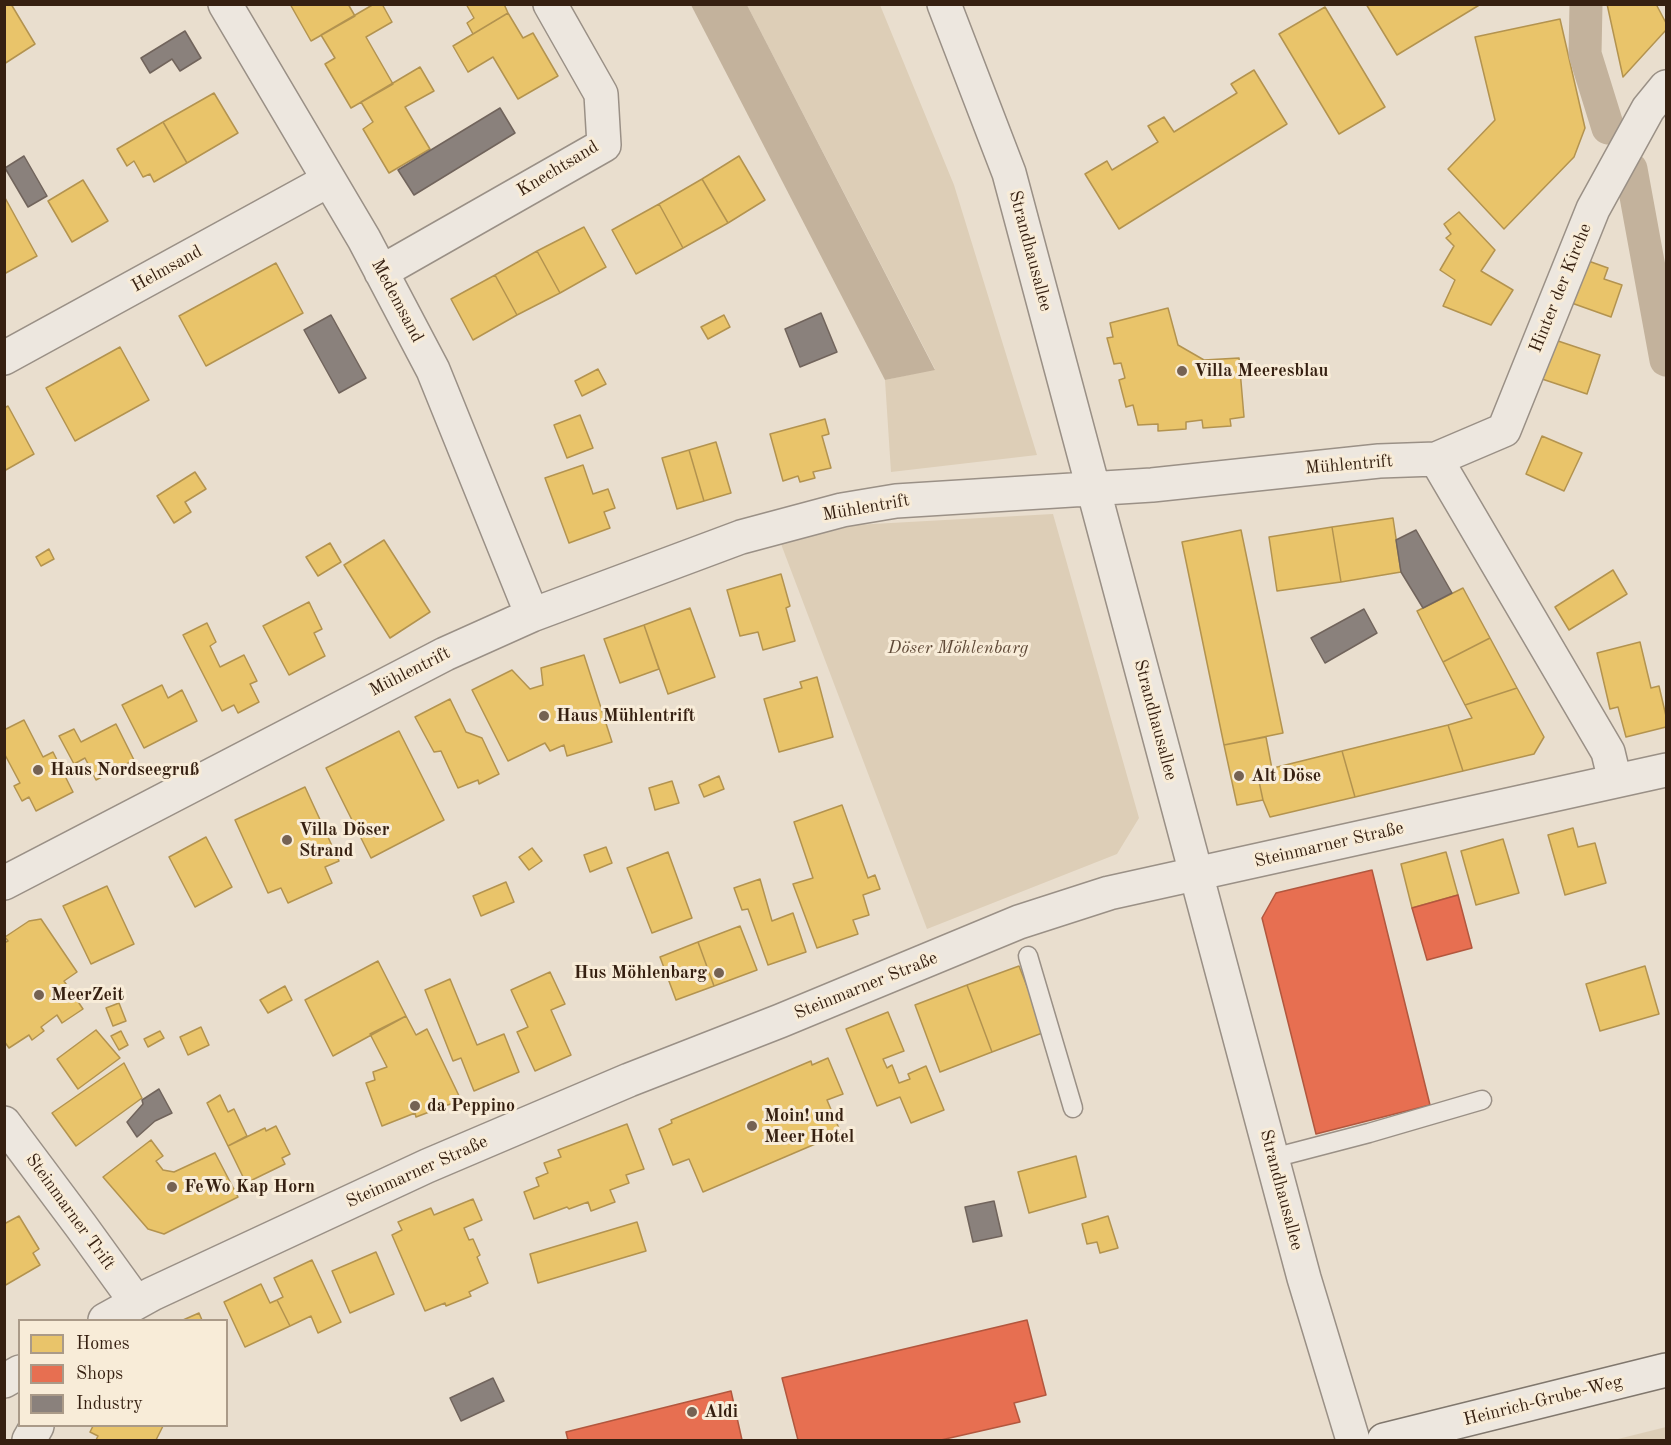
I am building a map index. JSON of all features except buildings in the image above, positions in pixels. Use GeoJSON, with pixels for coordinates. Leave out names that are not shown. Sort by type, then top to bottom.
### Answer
{"type":"FeatureCollection","features":[{"type":"Feature","properties":{"kind":"street","name":"Medemsand"},"geometry":{"type":"LineString","coordinates":[[225,4],[329,180],[433,370],[532,615]]}},
{"type":"Feature","properties":{"kind":"street","name":"Knechtsand"},"geometry":{"type":"LineString","coordinates":[[381,272],[604,145],[602,94],[550,4]]}},
{"type":"Feature","properties":{"kind":"street","name":"Strandhausallee"},"geometry":{"type":"LineString","coordinates":[[944,4],[1009,173],[1304,1278],[1353,1440]]}},
{"type":"Feature","properties":{"kind":"street","name":"Hinter der Kirche"},"geometry":{"type":"LineString","coordinates":[[1436,459],[1504,430],[1593,210],[1648,108],[1666,87]]}},
{"type":"Feature","properties":{"kind":"street","name":"Helmsand"},"geometry":{"type":"LineString","coordinates":[[4,358],[329,180]]}},
{"type":"Feature","properties":{"kind":"street","name":"Mühlentrift"},"geometry":{"type":"LineString","coordinates":[[4,883],[445,654],[532,615],[741,537],[842,510],[896,501],[1152,485],[1379,461],[1436,459]]}},
{"type":"Feature","properties":{"kind":"street"},"geometry":{"type":"LineString","coordinates":[[1436,459],[1608,752],[1615,781]]}},
{"type":"Feature","properties":{"kind":"street","name":"Steinmarner Straße"},"geometry":{"type":"LineString","coordinates":[[107,1319],[136,1302],[427,1166],[629,1080],[780,1021],[1019,922],[1109,893],[1666,770]]}},
{"type":"Feature","properties":{"kind":"street","name":"Steinmarner Trift"},"geometry":{"type":"LineString","coordinates":[[4,1123],[136,1302]]}},
{"type":"Feature","properties":{"kind":"street","name":"Heinrich-Grube-Weg"},"geometry":{"type":"LineString","coordinates":[[1384,1440],[1666,1370]]}},
{"type":"Feature","properties":{"kind":"street"},"geometry":{"type":"LineString","coordinates":[[4,1381],[18,1373]]}},
{"type":"Feature","properties":{"kind":"lane"},"geometry":{"type":"LineString","coordinates":[[1028,956],[1073,1108]]}},
{"type":"Feature","properties":{"kind":"lane"},"geometry":{"type":"LineString","coordinates":[[1273,1158],[1482,1100]]}},
{"type":"Feature","properties":{"kind":"green space"},"geometry":{"type":"Polygon","coordinates":[[[747,5],[880,5],[954,185],[1037,455],[891,472],[885,380],[935,369],[747,5]]]}},
{"type":"Feature","properties":{"kind":"green space","name":"Döser Möhlenbarg"},"geometry":{"type":"Polygon","coordinates":[[[1053,514],[1139,818],[1117,854],[927,929],[781,544],[855,525],[1053,514]]]}},
{"type":"Feature","properties":{"kind":"green space"},"geometry":{"type":"Polygon","coordinates":[[[1666,1427],[1666,1440],[1614,1440],[1666,1427]]]}},
{"type":"Feature","properties":{"kind":"shaded area"},"geometry":{"type":"Polygon","coordinates":[[[691,5],[747,5],[935,370],[885,380],[691,5]]]}},
{"type":"Feature","properties":{"kind":"waterway"},"geometry":{"type":"LineString","coordinates":[[1586,4],[1585,54],[1608,128]]}},
{"type":"Feature","properties":{"kind":"waterway"},"geometry":{"type":"LineString","coordinates":[[1631,169],[1666,360]]}},
{"type":"Feature","properties":{"kind":"place","name":"Villa Meeresblau"},"geometry":{"type":"Point","coordinates":[1182,371]}},
{"type":"Feature","properties":{"kind":"place","name":"Haus Mühlentrift"},"geometry":{"type":"Point","coordinates":[544,716]}},
{"type":"Feature","properties":{"kind":"place","name":"Haus Nordseegruß"},"geometry":{"type":"Point","coordinates":[38,770]}},
{"type":"Feature","properties":{"kind":"place","name":"Alt Döse"},"geometry":{"type":"Point","coordinates":[1239,776]}},
{"type":"Feature","properties":{"kind":"place","name":"Villa Döser Strand"},"geometry":{"type":"Point","coordinates":[287,840]}},
{"type":"Feature","properties":{"kind":"place","name":"Hus Möhlenbarg"},"geometry":{"type":"Point","coordinates":[719,973]}},
{"type":"Feature","properties":{"kind":"place","name":"MeerZeit"},"geometry":{"type":"Point","coordinates":[39,995]}},
{"type":"Feature","properties":{"kind":"place","name":"da Peppino"},"geometry":{"type":"Point","coordinates":[415,1106]}},
{"type":"Feature","properties":{"kind":"place","name":"Moin! und Meer Hotel"},"geometry":{"type":"Point","coordinates":[752,1126]}},
{"type":"Feature","properties":{"kind":"place","name":"FeWo Kap Horn"},"geometry":{"type":"Point","coordinates":[172,1187]}},
{"type":"Feature","properties":{"kind":"place","name":"Aldi"},"geometry":{"type":"Point","coordinates":[692,1412]}}]}
